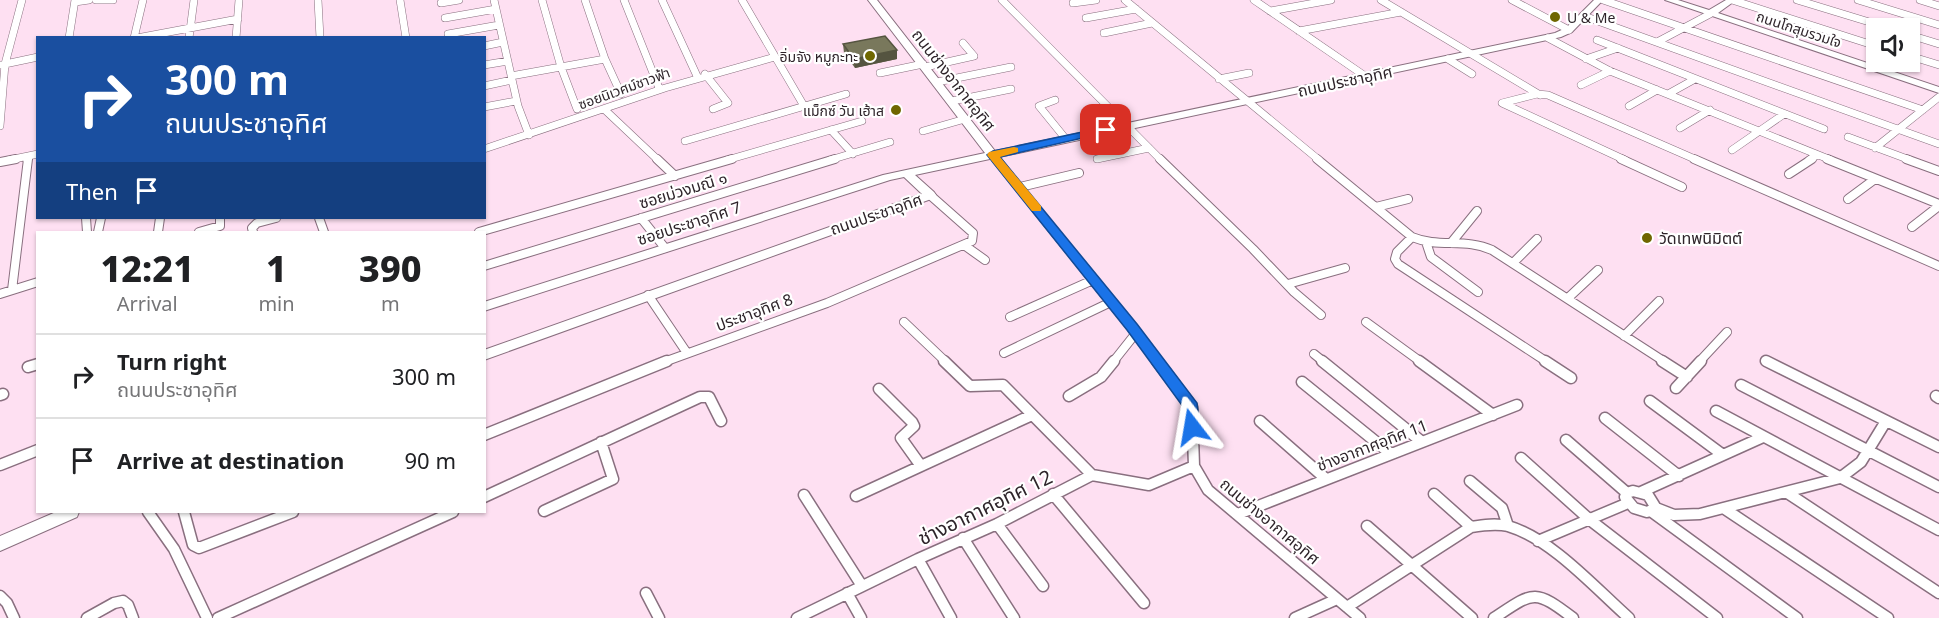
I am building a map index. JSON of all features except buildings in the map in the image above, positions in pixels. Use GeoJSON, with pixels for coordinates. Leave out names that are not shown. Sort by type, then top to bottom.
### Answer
{"type":"FeatureCollection","features":[{"type":"Feature","properties":{"kind":"street"},"geometry":{"type":"LineString","coordinates":[[0,126],[2,64],[22,0]]}},
{"type":"Feature","properties":{"kind":"street"},"geometry":{"type":"LineString","coordinates":[[69,36],[75,1],[89,0]]}},
{"type":"Feature","properties":{"kind":"street"},"geometry":{"type":"LineString","coordinates":[[96,0],[113,0]]}},
{"type":"Feature","properties":{"kind":"street"},"geometry":{"type":"LineString","coordinates":[[136,36],[143,0]]}},
{"type":"Feature","properties":{"kind":"street"},"geometry":{"type":"LineString","coordinates":[[189,36],[194,0]]}},
{"type":"Feature","properties":{"kind":"street"},"geometry":{"type":"LineString","coordinates":[[236,36],[239,0]]}},
{"type":"Feature","properties":{"kind":"street"},"geometry":{"type":"LineString","coordinates":[[318,0],[320,36]]}},
{"type":"Feature","properties":{"kind":"street"},"geometry":{"type":"LineString","coordinates":[[400,0],[406,36]]}},
{"type":"Feature","properties":{"kind":"street"},"geometry":{"type":"LineString","coordinates":[[441,3],[459,0]]}},
{"type":"Feature","properties":{"kind":"street"},"geometry":{"type":"LineString","coordinates":[[494,0],[516,101],[529,135]]}},
{"type":"Feature","properties":{"kind":"street"},"geometry":{"type":"LineString","coordinates":[[542,0],[561,67],[577,109]]}},
{"type":"Feature","properties":{"kind":"street"},"geometry":{"type":"LineString","coordinates":[[585,0],[605,59],[621,94]]}},
{"type":"Feature","properties":{"kind":"street"},"geometry":{"type":"LineString","coordinates":[[624,0],[659,88]]}},
{"type":"Feature","properties":{"kind":"street"},"geometry":{"type":"LineString","coordinates":[[662,0],[701,75],[728,103],[713,109]]}},
{"type":"Feature","properties":{"kind":"street"},"geometry":{"type":"LineString","coordinates":[[742,0],[804,106]]}},
{"type":"Feature","properties":{"kind":"street","name":"ถนนช่างอากาศอุทิศ"},"geometry":{"type":"LineString","coordinates":[[872,0],[1192,407],[1194,466],[1208,490],[1360,618]]}},
{"type":"Feature","properties":{"kind":"street"},"geometry":{"type":"LineString","coordinates":[[1002,0],[1126,126],[1288,284],[1301,300],[1322,315]]}},
{"type":"Feature","properties":{"kind":"street"},"geometry":{"type":"LineString","coordinates":[[1073,3],[1096,0]]}},
{"type":"Feature","properties":{"kind":"street"},"geometry":{"type":"LineString","coordinates":[[1125,0],[1412,237],[1427,245],[1477,244],[1513,263],[1687,376]]}},
{"type":"Feature","properties":{"kind":"street"},"geometry":{"type":"LineString","coordinates":[[1254,0],[1365,76]]}},
{"type":"Feature","properties":{"kind":"street"},"geometry":{"type":"LineString","coordinates":[[1270,12],[1331,0]]}},
{"type":"Feature","properties":{"kind":"street"},"geometry":{"type":"LineString","coordinates":[[1381,0],[1537,94],[1700,168]]}},
{"type":"Feature","properties":{"kind":"street"},"geometry":{"type":"LineString","coordinates":[[1512,0],[1569,30]]}},
{"type":"Feature","properties":{"kind":"street"},"geometry":{"type":"LineString","coordinates":[[1601,0],[1923,110]]}},
{"type":"Feature","properties":{"kind":"street","name":"ถนนประชาอุทิศ"},"geometry":{"type":"LineString","coordinates":[[905,172],[1244,100],[1551,39],[1569,30],[1601,0]]}},
{"type":"Feature","properties":{"kind":"street"},"geometry":{"type":"LineString","coordinates":[[1670,0],[1710,14]]}},
{"type":"Feature","properties":{"kind":"street"},"geometry":{"type":"LineString","coordinates":[[1657,42],[1732,0],[1866,43]]}},
{"type":"Feature","properties":{"kind":"street"},"geometry":{"type":"LineString","coordinates":[[1797,0],[1866,21]]}},
{"type":"Feature","properties":{"kind":"street"},"geometry":{"type":"LineString","coordinates":[[1858,0],[1939,24]]}},
{"type":"Feature","properties":{"kind":"street"},"geometry":{"type":"LineString","coordinates":[[1920,0],[1939,6]]}},
{"type":"Feature","properties":{"kind":"street"},"geometry":{"type":"LineString","coordinates":[[445,18],[496,9]]}},
{"type":"Feature","properties":{"kind":"street"},"geometry":{"type":"LineString","coordinates":[[1086,18],[1136,9]]}},
{"type":"Feature","properties":{"kind":"street"},"geometry":{"type":"LineString","coordinates":[[1299,31],[1401,12]]}},
{"type":"Feature","properties":{"kind":"street","name":"ถนนโกสุมรวมใจ"},"geometry":{"type":"LineString","coordinates":[[1710,14],[1939,90]]}},
{"type":"Feature","properties":{"kind":"street"},"geometry":{"type":"LineString","coordinates":[[1584,16],[1939,144]]}},
{"type":"Feature","properties":{"kind":"street"},"geometry":{"type":"LineString","coordinates":[[147,36],[238,20]]}},
{"type":"Feature","properties":{"kind":"street"},"geometry":{"type":"LineString","coordinates":[[1104,33],[1152,23]]}},
{"type":"Feature","properties":{"kind":"street"},"geometry":{"type":"LineString","coordinates":[[448,34],[499,25]]}},
{"type":"Feature","properties":{"kind":"street"},"geometry":{"type":"LineString","coordinates":[[1920,38],[1939,44]]}},
{"type":"Feature","properties":{"kind":"street"},"geometry":{"type":"LineString","coordinates":[[1551,39],[1610,71],[1939,205],[1912,227]]}},
{"type":"Feature","properties":{"kind":"street"},"geometry":{"type":"LineString","coordinates":[[1597,40],[1824,129]]}},
{"type":"Feature","properties":{"kind":"street"},"geometry":{"type":"LineString","coordinates":[[486,46],[503,42]]}},
{"type":"Feature","properties":{"kind":"street"},"geometry":{"type":"LineString","coordinates":[[880,73],[974,56],[963,43]]}},
{"type":"Feature","properties":{"kind":"street"},"geometry":{"type":"LineString","coordinates":[[1586,59],[1618,48]]}},
{"type":"Feature","properties":{"kind":"street"},"geometry":{"type":"LineString","coordinates":[[2,64],[36,57]]}},
{"type":"Feature","properties":{"kind":"street","name":"ซอยนิเวศม์ชาวฟ้า"},"geometry":{"type":"LineString","coordinates":[[486,148],[659,88],[775,57]]}},
{"type":"Feature","properties":{"kind":"street"},"geometry":{"type":"LineString","coordinates":[[486,85],[511,78],[605,59]]}},
{"type":"Feature","properties":{"kind":"street"},"geometry":{"type":"LineString","coordinates":[[1448,59],[1472,74]]}},
{"type":"Feature","properties":{"kind":"street"},"geometry":{"type":"LineString","coordinates":[[1920,59],[1939,65]]}},
{"type":"Feature","properties":{"kind":"street"},"geometry":{"type":"LineString","coordinates":[[486,65],[507,61]]}},
{"type":"Feature","properties":{"kind":"street"},"geometry":{"type":"LineString","coordinates":[[937,82],[1011,67]]}},
{"type":"Feature","properties":{"kind":"street"},"geometry":{"type":"LineString","coordinates":[[1581,85],[1610,71]]}},
{"type":"Feature","properties":{"kind":"street"},"geometry":{"type":"LineString","coordinates":[[1220,79],[1249,73]]}},
{"type":"Feature","properties":{"kind":"street"},"geometry":{"type":"LineString","coordinates":[[1668,94],[1695,79]]}},
{"type":"Feature","properties":{"kind":"street"},"geometry":{"type":"LineString","coordinates":[[952,101],[1011,89]]}},
{"type":"Feature","properties":{"kind":"street"},"geometry":{"type":"LineString","coordinates":[[1629,106],[1657,90]]}},
{"type":"Feature","properties":{"kind":"street"},"geometry":{"type":"LineString","coordinates":[[1741,96],[1751,90]]}},
{"type":"Feature","properties":{"kind":"street"},"geometry":{"type":"LineString","coordinates":[[685,141],[846,94]]}},
{"type":"Feature","properties":{"kind":"street"},"geometry":{"type":"LineString","coordinates":[[1682,187],[1502,103],[1537,94],[1555,97],[1939,266]]}},
{"type":"Feature","properties":{"kind":"street"},"geometry":{"type":"LineString","coordinates":[[1875,148],[1939,97]]}},
{"type":"Feature","properties":{"kind":"street"},"geometry":{"type":"LineString","coordinates":[[1055,100],[1039,106],[1065,138]]}},
{"type":"Feature","properties":{"kind":"street"},"geometry":{"type":"LineString","coordinates":[[486,107],[516,101]]}},
{"type":"Feature","properties":{"kind":"street"},"geometry":{"type":"LineString","coordinates":[[604,109],[675,176]]}},
{"type":"Feature","properties":{"kind":"street"},"geometry":{"type":"LineString","coordinates":[[1680,128],[1710,111]]}},
{"type":"Feature","properties":{"kind":"street"},"geometry":{"type":"LineString","coordinates":[[1732,150],[1784,114]]}},
{"type":"Feature","properties":{"kind":"street"},"geometry":{"type":"LineString","coordinates":[[923,131],[965,119]]}},
{"type":"Feature","properties":{"kind":"street"},"geometry":{"type":"LineString","coordinates":[[482,231],[862,121]]}},
{"type":"Feature","properties":{"kind":"street"},"geometry":{"type":"LineString","coordinates":[[831,130],[853,154]]}},
{"type":"Feature","properties":{"kind":"street"},"geometry":{"type":"LineString","coordinates":[[1848,137],[1939,171]]}},
{"type":"Feature","properties":{"kind":"street","name":"ซอยม่วงมณี ๑"},"geometry":{"type":"LineString","coordinates":[[486,265],[891,142]]}},
{"type":"Feature","properties":{"kind":"street"},"geometry":{"type":"LineString","coordinates":[[1097,159],[1149,148]]}},
{"type":"Feature","properties":{"kind":"street"},"geometry":{"type":"LineString","coordinates":[[0,162],[36,154]]}},
{"type":"Feature","properties":{"kind":"street"},"geometry":{"type":"LineString","coordinates":[[1789,174],[1817,155]]}},
{"type":"Feature","properties":{"kind":"street"},"geometry":{"type":"LineString","coordinates":[[12,290],[28,156]]}},
{"type":"Feature","properties":{"kind":"street","name":"ถนนประชาอุทิศ"},"geometry":{"type":"LineString","coordinates":[[486,354],[930,195],[905,172]]}},
{"type":"Feature","properties":{"kind":"street","name":"ซอยประชาอุทิศ 7"},"geometry":{"type":"LineString","coordinates":[[486,306],[905,172]]}},
{"type":"Feature","properties":{"kind":"street"},"geometry":{"type":"LineString","coordinates":[[1020,187],[1079,173]]}},
{"type":"Feature","properties":{"kind":"street"},"geometry":{"type":"LineString","coordinates":[[1848,199],[1875,179]]}},
{"type":"Feature","properties":{"kind":"street"},"geometry":{"type":"LineString","coordinates":[[930,195],[973,233],[972,241],[964,245],[985,260]]}},
{"type":"Feature","properties":{"kind":"street"},"geometry":{"type":"LineString","coordinates":[[1376,207],[1408,200]]}},
{"type":"Feature","properties":{"kind":"street"},"geometry":{"type":"LineString","coordinates":[[1451,243],[1477,211]]}},
{"type":"Feature","properties":{"kind":"street"},"geometry":{"type":"LineString","coordinates":[[641,218],[665,248]]}},
{"type":"Feature","properties":{"kind":"street"},"geometry":{"type":"LineString","coordinates":[[202,231],[220,226],[220,219]]}},
{"type":"Feature","properties":{"kind":"street"},"geometry":{"type":"LineString","coordinates":[[253,231],[252,228],[257,223],[272,219]]}},
{"type":"Feature","properties":{"kind":"street"},"geometry":{"type":"LineString","coordinates":[[1412,237],[1397,252],[1395,259],[1398,264],[1571,378]]}},
{"type":"Feature","properties":{"kind":"street"},"geometry":{"type":"LineString","coordinates":[[1513,263],[1537,239]]}},
{"type":"Feature","properties":{"kind":"street","name":"ประชาอุทิศ 8"},"geometry":{"type":"LineString","coordinates":[[486,434],[687,353],[827,303],[964,245]]}},
{"type":"Feature","properties":{"kind":"street"},"geometry":{"type":"LineString","coordinates":[[1427,245],[1431,257],[1478,292]]}},
{"type":"Feature","properties":{"kind":"street"},"geometry":{"type":"LineString","coordinates":[[1288,284],[1345,268]]}},
{"type":"Feature","properties":{"kind":"street"},"geometry":{"type":"LineString","coordinates":[[1568,298],[1598,270]]}},
{"type":"Feature","properties":{"kind":"street"},"geometry":{"type":"LineString","coordinates":[[1010,317],[1093,280]]}},
{"type":"Feature","properties":{"kind":"street"},"geometry":{"type":"LineString","coordinates":[[0,294],[36,283]]}},
{"type":"Feature","properties":{"kind":"street"},"geometry":{"type":"LineString","coordinates":[[648,295],[687,353]]}},
{"type":"Feature","properties":{"kind":"street"},"geometry":{"type":"LineString","coordinates":[[1624,336],[1659,301]]}},
{"type":"Feature","properties":{"kind":"street"},"geometry":{"type":"LineString","coordinates":[[1004,353],[1111,303]]}},
{"type":"Feature","properties":{"kind":"street"},"geometry":{"type":"LineString","coordinates":[[904,322],[970,386],[981,387],[1000,383],[1092,475],[1149,485],[1194,466]]}},
{"type":"Feature","properties":{"kind":"street"},"geometry":{"type":"LineString","coordinates":[[1366,322],[1493,415]]}},
{"type":"Feature","properties":{"kind":"street"},"geometry":{"type":"LineString","coordinates":[[1676,388],[1727,332]]}},
{"type":"Feature","properties":{"kind":"street"},"geometry":{"type":"LineString","coordinates":[[1069,396],[1101,376],[1136,333]]}},
{"type":"Feature","properties":{"kind":"street"},"geometry":{"type":"LineString","coordinates":[[1314,354],[1422,442]]}},
{"type":"Feature","properties":{"kind":"street"},"geometry":{"type":"LineString","coordinates":[[1766,361],[1939,447]]}},
{"type":"Feature","properties":{"kind":"street"},"geometry":{"type":"LineString","coordinates":[[1302,382],[1390,454]]}},
{"type":"Feature","properties":{"kind":"street"},"geometry":{"type":"LineString","coordinates":[[1741,385],[1939,487]]}},
{"type":"Feature","properties":{"kind":"street"},"geometry":{"type":"LineString","coordinates":[[879,389],[912,422],[914,426],[901,438],[921,466]]}},
{"type":"Feature","properties":{"kind":"street"},"geometry":{"type":"LineString","coordinates":[[486,496],[706,395],[710,397],[722,421]]}},
{"type":"Feature","properties":{"kind":"street"},"geometry":{"type":"LineString","coordinates":[[1650,401],[1723,455]]}},
{"type":"Feature","properties":{"kind":"street","name":"ช่างอากาศอุทิศ 11"},"geometry":{"type":"LineString","coordinates":[[1238,514],[1517,405]]}},
{"type":"Feature","properties":{"kind":"street"},"geometry":{"type":"LineString","coordinates":[[1716,411],[1939,530]]}},
{"type":"Feature","properties":{"kind":"street"},"geometry":{"type":"LineString","coordinates":[[856,496],[1032,415]]}},
{"type":"Feature","properties":{"kind":"street"},"geometry":{"type":"LineString","coordinates":[[1605,418],[1679,476]]}},
{"type":"Feature","properties":{"kind":"street"},"geometry":{"type":"LineString","coordinates":[[1260,421],[1326,479]]}},
{"type":"Feature","properties":{"kind":"street"},"geometry":{"type":"LineString","coordinates":[[1566,440],[1644,512],[1654,510],[1685,516],[1725,509],[1851,474],[1859,466],[1886,421]]}},
{"type":"Feature","properties":{"kind":"street"},"geometry":{"type":"LineString","coordinates":[[1538,540],[1590,520],[1627,498],[1762,436]]}},
{"type":"Feature","properties":{"kind":"street"},"geometry":{"type":"LineString","coordinates":[[544,512],[613,479],[601,442]]}},
{"type":"Feature","properties":{"kind":"street"},"geometry":{"type":"LineString","coordinates":[[0,465],[36,451]]}},
{"type":"Feature","properties":{"kind":"street"},"geometry":{"type":"LineString","coordinates":[[1521,458],[1590,520],[1717,618]]}},
{"type":"Feature","properties":{"kind":"street","name":"ช่างอากาศอุทิศ 12"},"geometry":{"type":"LineString","coordinates":[[797,618],[918,559],[997,524],[1092,475]]}},
{"type":"Feature","properties":{"kind":"street"},"geometry":{"type":"LineString","coordinates":[[1470,481],[1502,508],[1508,526]]}},
{"type":"Feature","properties":{"kind":"street"},"geometry":{"type":"LineString","coordinates":[[1641,492],[1650,496],[1655,502],[1654,510]]}},
{"type":"Feature","properties":{"kind":"street"},"geometry":{"type":"LineString","coordinates":[[1786,492],[1939,593]]}},
{"type":"Feature","properties":{"kind":"street"},"geometry":{"type":"LineString","coordinates":[[1053,494],[1144,603]]}},
{"type":"Feature","properties":{"kind":"street"},"geometry":{"type":"LineString","coordinates":[[1434,494],[1471,527]]}},
{"type":"Feature","properties":{"kind":"street"},"geometry":{"type":"LineString","coordinates":[[804,495],[862,586]]}},
{"type":"Feature","properties":{"kind":"street"},"geometry":{"type":"LineString","coordinates":[[1725,509],[1888,618]]}},
{"type":"Feature","properties":{"kind":"street"},"geometry":{"type":"LineString","coordinates":[[1654,510],[1797,618]]}},
{"type":"Feature","properties":{"kind":"street"},"geometry":{"type":"LineString","coordinates":[[0,544],[69,513]]}},
{"type":"Feature","properties":{"kind":"street"},"geometry":{"type":"LineString","coordinates":[[149,513],[163,531],[207,618]]}},
{"type":"Feature","properties":{"kind":"street"},"geometry":{"type":"LineString","coordinates":[[184,513],[193,545],[199,548],[290,513]]}},
{"type":"Feature","properties":{"kind":"street"},"geometry":{"type":"LineString","coordinates":[[218,618],[451,513]]}},
{"type":"Feature","properties":{"kind":"street"},"geometry":{"type":"LineString","coordinates":[[997,524],[1043,586]]}},
{"type":"Feature","properties":{"kind":"street"},"geometry":{"type":"LineString","coordinates":[[1347,607],[1471,527],[1484,525],[1508,526],[1538,540],[1629,618]]}},
{"type":"Feature","properties":{"kind":"street"},"geometry":{"type":"LineString","coordinates":[[1367,526],[1472,618]]}},
{"type":"Feature","properties":{"kind":"street"},"geometry":{"type":"LineString","coordinates":[[963,538],[1014,618]]}},
{"type":"Feature","properties":{"kind":"street"},"geometry":{"type":"LineString","coordinates":[[918,559],[951,618]]}},
{"type":"Feature","properties":{"kind":"street"},"geometry":{"type":"LineString","coordinates":[[646,593],[659,618]]}},
{"type":"Feature","properties":{"kind":"street"},"geometry":{"type":"LineString","coordinates":[[846,593],[861,618]]}},
{"type":"Feature","properties":{"kind":"street"},"geometry":{"type":"LineString","coordinates":[[1494,618],[1529,594],[1538,594],[1547,598],[1573,618]]}},
{"type":"Feature","properties":{"kind":"street"},"geometry":{"type":"LineString","coordinates":[[0,596],[7,603],[14,618]]}},
{"type":"Feature","properties":{"kind":"street"},"geometry":{"type":"LineString","coordinates":[[1294,618],[1337,599]]}},
{"type":"Feature","properties":{"kind":"street"},"geometry":{"type":"LineString","coordinates":[[87,618],[114,603],[123,601],[128,605],[133,618]]}},
{"type":"Feature","properties":{"kind":"slow traffic"},"geometry":{"type":"LineString","coordinates":[[1014,150],[993,155],[1037,208]]}},
{"type":"Feature","properties":{"kind":"place","name":"U & Me"},"geometry":{"type":"Point","coordinates":[1555,17]}},
{"type":"Feature","properties":{"kind":"place","name":"อิ่มจัง หมูกะทะ"},"geometry":{"type":"Point","coordinates":[870,56]}},
{"type":"Feature","properties":{"kind":"place","name":"แม็กซ์ วัน เฮ้าส"},"geometry":{"type":"Point","coordinates":[896,110]}},
{"type":"Feature","properties":{"kind":"place","name":"วัดเทพนิมิตต์"},"geometry":{"type":"Point","coordinates":[1647,238]}},
{"type":"Feature","properties":{"kind":"route"},"geometry":{"type":"LineString","coordinates":[[1106,130],[993,155],[1132,327],[1192,407],[1192,427]]}}]}
